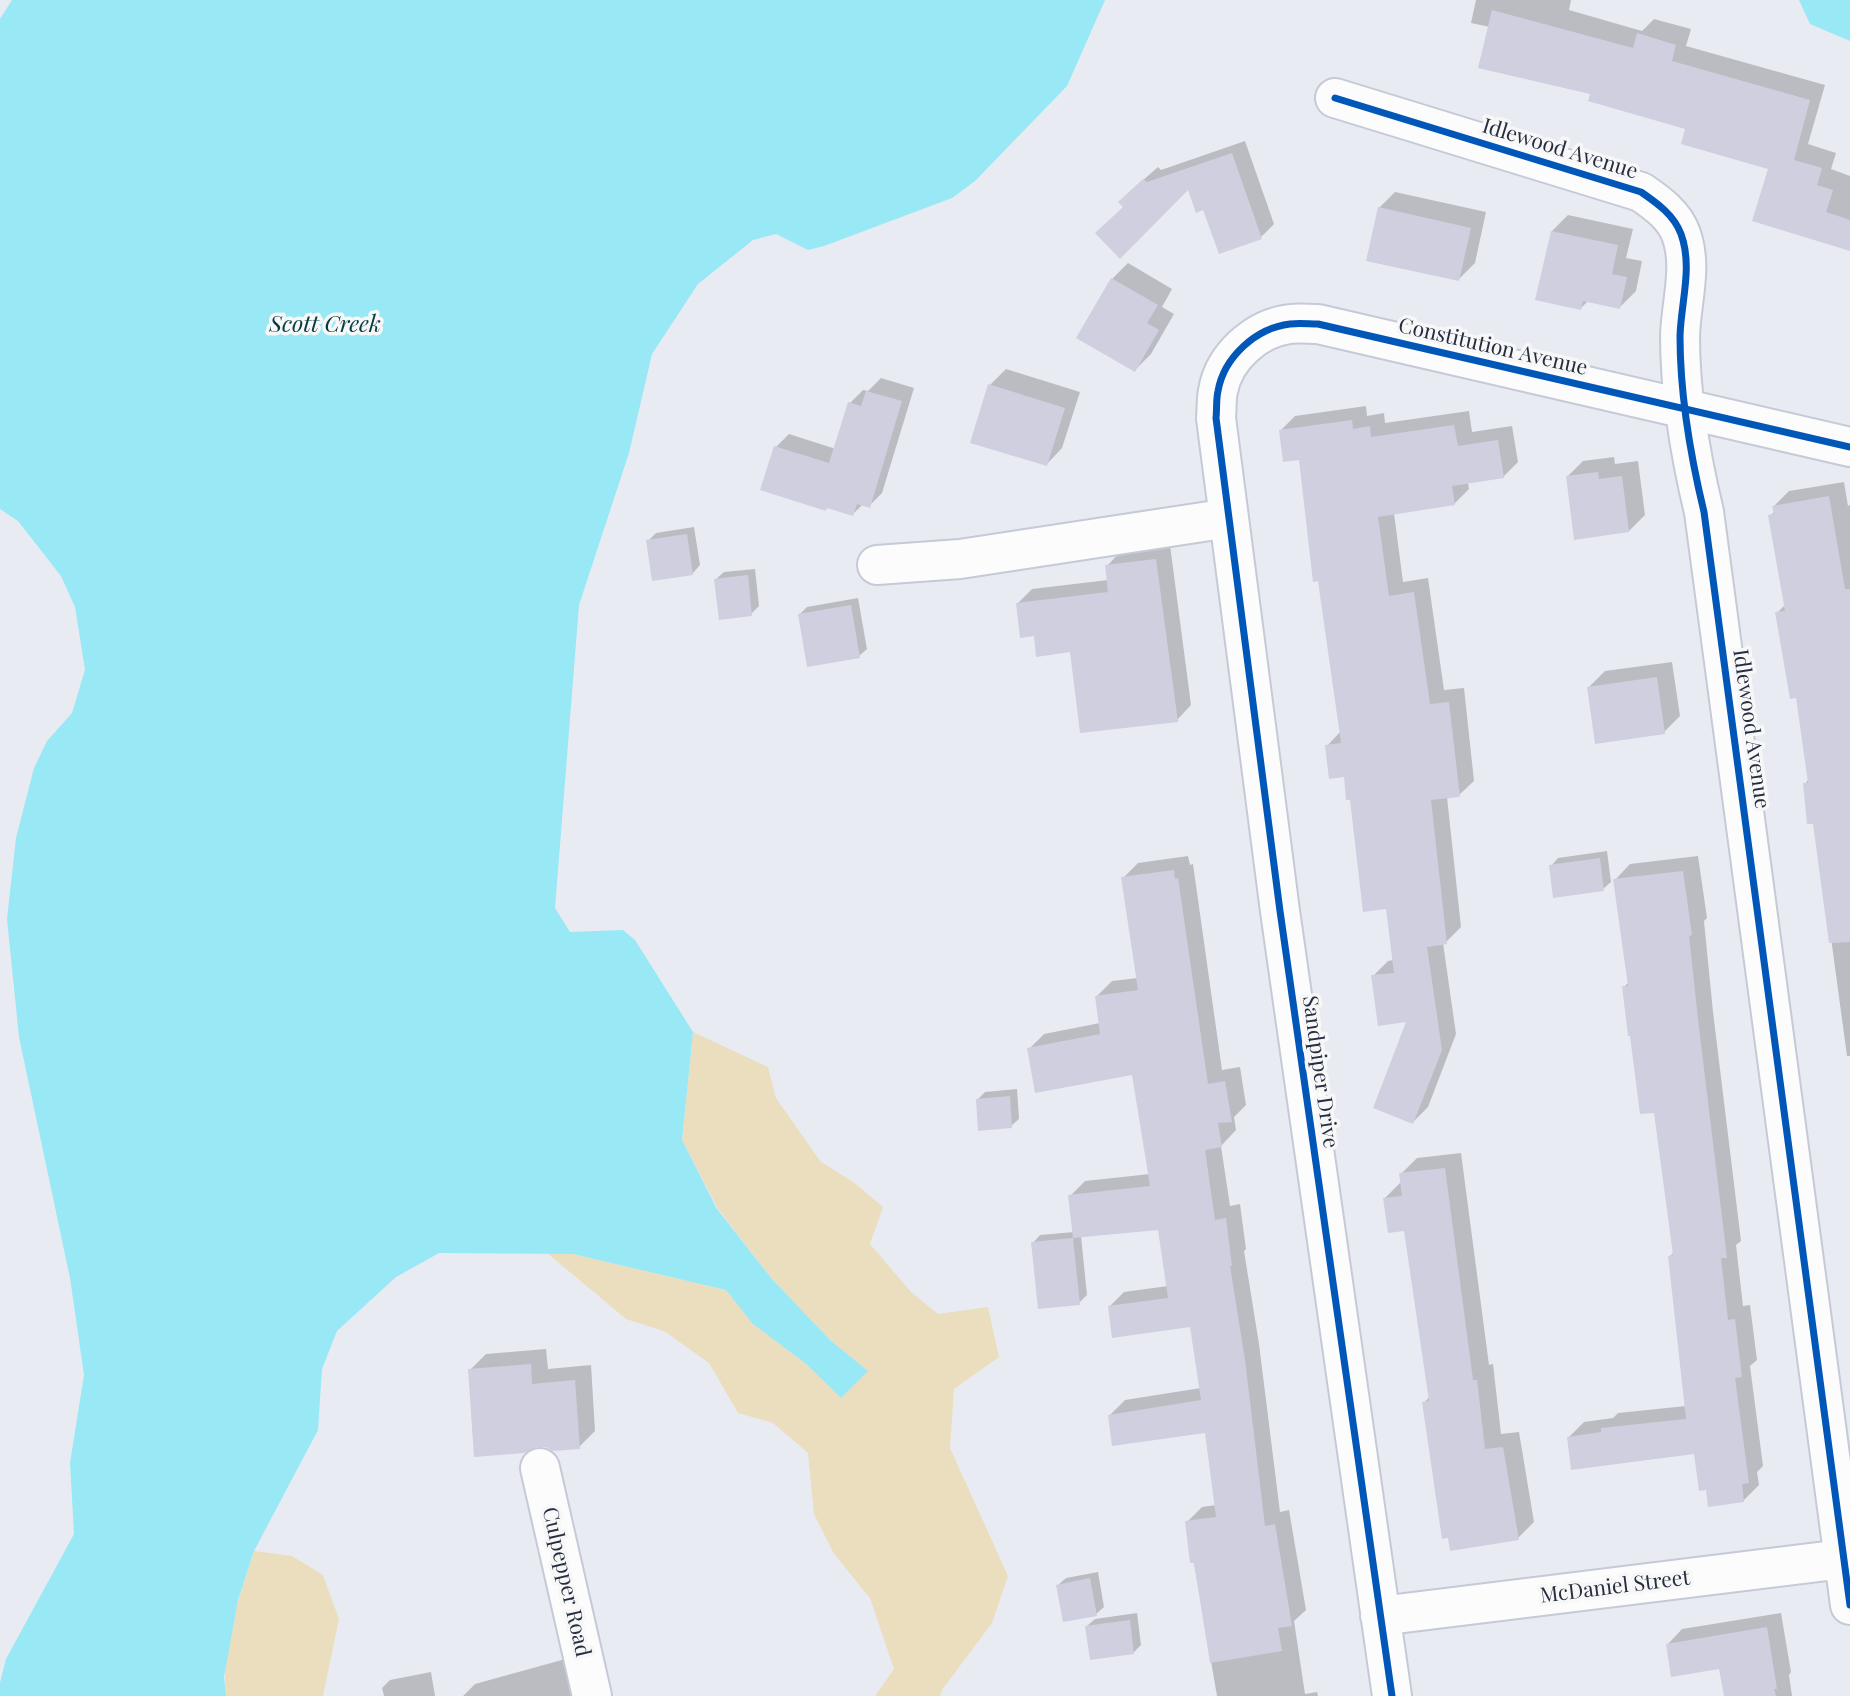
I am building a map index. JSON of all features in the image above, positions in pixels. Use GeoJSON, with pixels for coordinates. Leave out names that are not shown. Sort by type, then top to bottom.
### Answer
{"type":"FeatureCollection","features":[{"type":"Feature","properties":{"kind":"street","name":"Idlewood Avenue"},"geometry":{"type":"LineString","coordinates":[[1335,98],[1641,192],[1664,208],[1680,232],[1687,259],[1680,335],[1684,409],[1704,512],[1847,1559],[1850,1605]]}},
{"type":"Feature","properties":{"kind":"street","name":"Constitution Avenue"},"geometry":{"type":"LineString","coordinates":[[1220,453],[1216,418],[1218,389],[1228,363],[1244,346],[1262,333],[1289,324],[1318,324],[1850,447]]}},
{"type":"Feature","properties":{"kind":"street","name":"Sandpiper Drive"},"geometry":{"type":"LineString","coordinates":[[1220,453],[1280,911],[1392,1696]]}},
{"type":"Feature","properties":{"kind":"street"},"geometry":{"type":"LineString","coordinates":[[877,565],[960,559],[1229,518]]}},
{"type":"Feature","properties":{"kind":"street","name":"Culpepper Road"},"geometry":{"type":"LineString","coordinates":[[540,1468],[592,1696]]}},
{"type":"Feature","properties":{"kind":"street","name":"McDaniel Street"},"geometry":{"type":"LineString","coordinates":[[1380,1616],[1847,1559]]}},
{"type":"Feature","properties":{"kind":"shaded area"},"geometry":{"type":"Polygon","coordinates":[[[693,1032],[768,1067],[776,1098],[820,1161],[856,1184],[883,1207],[870,1244],[911,1292],[938,1314],[988,1307],[999,1357],[954,1389],[950,1448],[1008,1576],[992,1623],[940,1696],[875,1696],[894,1669],[870,1598],[834,1554],[814,1514],[808,1453],[773,1423],[738,1413],[709,1363],[664,1331],[626,1319],[547,1253],[573,1254],[726,1290],[754,1324],[805,1363],[841,1398],[867,1371],[830,1340],[772,1279],[718,1209],[682,1140],[693,1032]]]}},
{"type":"Feature","properties":{"kind":"shaded area"},"geometry":{"type":"Polygon","coordinates":[[[254,1551],[292,1556],[323,1575],[339,1619],[323,1696],[226,1696],[229,1641],[237,1604],[254,1551]]]}},
{"type":"Feature","properties":{"kind":"water","name":"Scott Creek"},"geometry":{"type":"Polygon","coordinates":[[[12,0],[1105,0],[1067,86],[975,181],[952,198],[808,250],[776,234],[753,240],[698,284],[652,354],[629,453],[579,605],[555,908],[570,932],[623,930],[635,940],[693,1032],[682,1140],[717,1209],[772,1279],[830,1340],[868,1371],[841,1398],[805,1363],[753,1324],[726,1290],[573,1254],[439,1253],[396,1277],[337,1331],[322,1369],[318,1430],[254,1551],[238,1600],[224,1677],[226,1696],[0,1696],[6,1659],[74,1534],[70,1463],[84,1375],[70,1278],[19,1037],[7,919],[16,838],[34,768],[47,741],[72,713],[85,670],[75,607],[61,576],[18,521],[0,509],[0,19],[12,0]]]}},
{"type":"Feature","properties":{"kind":"water"},"geometry":{"type":"Polygon","coordinates":[[[1799,0],[1850,0],[1850,41],[1810,24],[1799,0]]]}},
{"type":"Feature","properties":{"kind":"building"},"geometry":{"type":"Polygon","coordinates":[[[1492,10],[1633,48],[1637,33],[1676,45],[1672,61],[1810,100],[1794,160],[1822,168],[1817,185],[1833,190],[1826,212],[1850,220],[1850,251],[1752,221],[1768,169],[1681,144],[1685,129],[1588,101],[1590,94],[1478,68],[1492,10]]]}},
{"type":"Feature","properties":{"kind":"building"},"geometry":{"type":"Polygon","coordinates":[[[1232,153],[1262,239],[1219,254],[1203,210],[1196,213],[1188,190],[1120,259],[1095,233],[1123,207],[1118,202],[1143,179],[1147,182],[1232,153]]]}},
{"type":"Feature","properties":{"kind":"building"},"geometry":{"type":"Polygon","coordinates":[[[1378,207],[1471,228],[1459,281],[1366,261],[1378,207]]]}},
{"type":"Feature","properties":{"kind":"building"},"geometry":{"type":"Polygon","coordinates":[[[1551,231],[1618,245],[1612,274],[1627,277],[1620,309],[1583,301],[1581,310],[1535,300],[1551,231]]]}},
{"type":"Feature","properties":{"kind":"building"},"geometry":{"type":"Polygon","coordinates":[[[1111,278],[1158,305],[1147,323],[1159,330],[1135,372],[1076,338],[1111,278]]]}},
{"type":"Feature","properties":{"kind":"building"},"geometry":{"type":"Polygon","coordinates":[[[988,384],[1065,408],[1047,466],[970,443],[988,384]]]}},
{"type":"Feature","properties":{"kind":"building"},"geometry":{"type":"Polygon","coordinates":[[[866,391],[902,401],[870,508],[857,504],[853,516],[827,508],[826,511],[760,490],[774,446],[829,463],[848,402],[861,406],[866,391]]]}},
{"type":"Feature","properties":{"kind":"building"},"geometry":{"type":"Polygon","coordinates":[[[1352,420],[1353,429],[1370,426],[1371,437],[1454,425],[1458,446],[1498,440],[1504,478],[1452,486],[1455,505],[1378,517],[1389,596],[1414,592],[1430,704],[1449,702],[1460,797],[1431,800],[1447,944],[1427,947],[1442,1050],[1413,1124],[1373,1108],[1406,1022],[1378,1026],[1371,975],[1394,973],[1386,909],[1363,912],[1350,800],[1346,800],[1344,777],[1329,779],[1325,745],[1341,743],[1318,581],[1313,582],[1299,460],[1283,462],[1279,430],[1352,420]]]}},
{"type":"Feature","properties":{"kind":"building"},"geometry":{"type":"Polygon","coordinates":[[[1598,472],[1599,479],[1622,476],[1629,532],[1574,540],[1566,476],[1598,472]]]}},
{"type":"Feature","properties":{"kind":"building"},"geometry":{"type":"Polygon","coordinates":[[[1829,496],[1845,589],[1850,589],[1850,942],[1829,943],[1813,824],[1807,824],[1803,783],[1808,783],[1796,698],[1790,699],[1775,612],[1785,611],[1768,515],[1774,514],[1772,506],[1829,496]]]}},
{"type":"Feature","properties":{"kind":"building"},"geometry":{"type":"Polygon","coordinates":[[[687,534],[693,575],[652,581],[646,540],[687,534]]]}},
{"type":"Feature","properties":{"kind":"building"},"geometry":{"type":"Polygon","coordinates":[[[1156,559],[1178,722],[1080,733],[1070,652],[1036,657],[1034,636],[1020,638],[1016,603],[1108,592],[1105,565],[1156,559]]]}},
{"type":"Feature","properties":{"kind":"building"},"geometry":{"type":"Polygon","coordinates":[[[748,575],[752,616],[719,620],[714,579],[748,575]]]}},
{"type":"Feature","properties":{"kind":"building"},"geometry":{"type":"Polygon","coordinates":[[[851,605],[860,658],[807,667],[798,614],[851,605]]]}},
{"type":"Feature","properties":{"kind":"building"},"geometry":{"type":"Polygon","coordinates":[[[1657,677],[1665,734],[1595,744],[1587,687],[1657,677]]]}},
{"type":"Feature","properties":{"kind":"building"},"geometry":{"type":"Polygon","coordinates":[[[1600,858],[1604,891],[1553,898],[1549,865],[1600,858]]]}},
{"type":"Feature","properties":{"kind":"building"},"geometry":{"type":"Polygon","coordinates":[[[1174,870],[1175,879],[1178,878],[1208,1084],[1225,1081],[1232,1122],[1218,1123],[1222,1147],[1205,1150],[1215,1220],[1226,1218],[1265,1526],[1275,1524],[1292,1626],[1278,1628],[1282,1651],[1210,1663],[1194,1563],[1190,1563],[1185,1521],[1216,1517],[1205,1433],[1112,1446],[1108,1415],[1201,1400],[1190,1327],[1112,1338],[1108,1306],[1168,1298],[1158,1230],[1073,1238],[1068,1195],[1150,1186],[1132,1075],[1035,1093],[1027,1048],[1100,1034],[1095,996],[1138,990],[1121,877],[1174,870]]]}},
{"type":"Feature","properties":{"kind":"building"},"geometry":{"type":"Polygon","coordinates":[[[1683,871],[1727,1258],[1721,1258],[1728,1320],[1735,1319],[1742,1377],[1735,1378],[1749,1483],[1742,1484],[1744,1502],[1708,1507],[1706,1490],[1699,1491],[1694,1454],[1571,1470],[1567,1437],[1601,1432],[1601,1428],[1686,1419],[1668,1256],[1673,1255],[1654,1113],[1640,1114],[1622,986],[1628,986],[1613,879],[1683,871]]]}},
{"type":"Feature","properties":{"kind":"building"},"geometry":{"type":"Polygon","coordinates":[[[1010,1096],[1012,1128],[978,1131],[976,1099],[1010,1096]]]}},
{"type":"Feature","properties":{"kind":"building"},"geometry":{"type":"Polygon","coordinates":[[[1445,1168],[1473,1380],[1477,1380],[1485,1449],[1503,1447],[1519,1540],[1450,1551],[1448,1538],[1442,1539],[1422,1402],[1429,1401],[1404,1231],[1388,1233],[1383,1198],[1402,1196],[1399,1173],[1445,1168]]]}},
{"type":"Feature","properties":{"kind":"building"},"geometry":{"type":"Polygon","coordinates":[[[1073,1238],[1080,1305],[1038,1309],[1031,1242],[1073,1238]]]}},
{"type":"Feature","properties":{"kind":"building"},"geometry":{"type":"Polygon","coordinates":[[[531,1364],[532,1384],[575,1380],[580,1449],[553,1451],[546,1447],[536,1447],[524,1453],[474,1457],[468,1369],[531,1364]]]}},
{"type":"Feature","properties":{"kind":"building"},"geometry":{"type":"Polygon","coordinates":[[[1090,1578],[1097,1616],[1063,1622],[1056,1585],[1090,1578]]]}},
{"type":"Feature","properties":{"kind":"building"},"geometry":{"type":"Polygon","coordinates":[[[1130,1620],[1134,1654],[1090,1660],[1085,1626],[1130,1620]]]}},
{"type":"Feature","properties":{"kind":"building"},"geometry":{"type":"Polygon","coordinates":[[[1767,1627],[1776,1696],[1724,1696],[1719,1669],[1671,1677],[1666,1644],[1767,1627]]]}},
{"type":"Feature","properties":{"kind":"cycle path"},"geometry":{"type":"LineString","coordinates":[[1335,98],[1641,192],[1669,215],[1681,234],[1686,259],[1680,336],[1684,403],[1704,512],[1850,1605]]}},
{"type":"Feature","properties":{"kind":"cycle path"},"geometry":{"type":"LineString","coordinates":[[1392,1696],[1280,911],[1216,418],[1221,379],[1243,346],[1265,331],[1290,324],[1318,324],[1850,447]]}}]}
